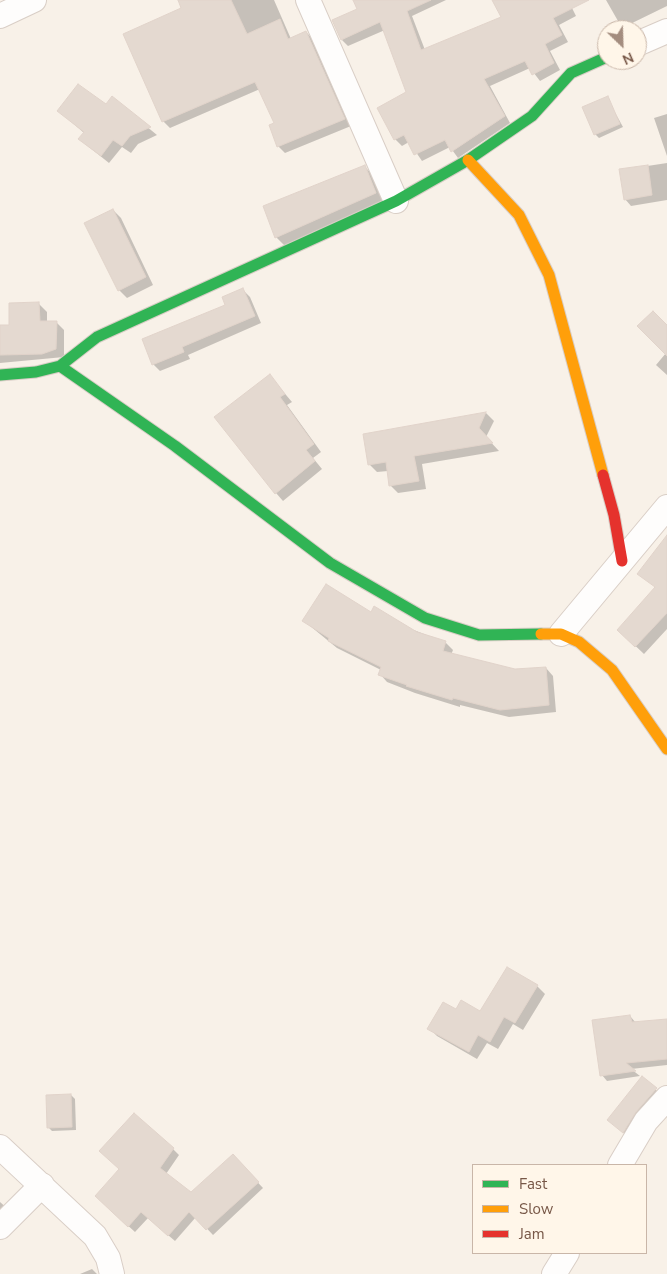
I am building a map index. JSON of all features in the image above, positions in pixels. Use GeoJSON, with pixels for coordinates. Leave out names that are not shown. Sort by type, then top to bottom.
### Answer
{"type":"FeatureCollection","features":[{"type":"Feature","properties":{"kind":"street"},"geometry":{"type":"LineString","coordinates":[[0,16],[34,0]]}},
{"type":"Feature","properties":{"kind":"street"},"geometry":{"type":"LineString","coordinates":[[308,0],[396,202]]}},
{"type":"Feature","properties":{"kind":"street"},"geometry":{"type":"LineString","coordinates":[[647,40],[667,31]]}},
{"type":"Feature","properties":{"kind":"street"},"geometry":{"type":"LineString","coordinates":[[0,375],[36,372],[60,366],[97,337],[396,202],[468,160],[532,116],[571,73],[597,61]]}},
{"type":"Feature","properties":{"kind":"street"},"geometry":{"type":"LineString","coordinates":[[468,160],[519,215],[549,275],[614,515],[622,561]]}},
{"type":"Feature","properties":{"kind":"street"},"geometry":{"type":"LineString","coordinates":[[60,366],[175,446],[330,563],[425,618],[480,635],[561,634],[579,642],[612,670],[667,749]]}},
{"type":"Feature","properties":{"kind":"street"},"geometry":{"type":"LineString","coordinates":[[561,634],[667,507]]}},
{"type":"Feature","properties":{"kind":"street"},"geometry":{"type":"LineString","coordinates":[[621,1164],[646,1121],[667,1098]]}},
{"type":"Feature","properties":{"kind":"street"},"geometry":{"type":"LineString","coordinates":[[0,1147],[95,1236],[108,1258],[112,1274]]}},
{"type":"Feature","properties":{"kind":"street"},"geometry":{"type":"LineString","coordinates":[[0,1227],[42,1185]]}},
{"type":"Feature","properties":{"kind":"street"},"geometry":{"type":"LineString","coordinates":[[554,1274],[566,1254]]}},
{"type":"Feature","properties":{"kind":"building"},"geometry":{"type":"Polygon","coordinates":[[[178,0],[231,0],[247,34],[280,19],[288,39],[306,31],[345,119],[277,147],[269,125],[274,123],[255,82],[162,122],[123,34],[181,8],[178,0]]]}},
{"type":"Feature","properties":{"kind":"building"},"geometry":{"type":"Polygon","coordinates":[[[353,0],[431,0],[407,11],[421,50],[501,17],[492,0],[589,0],[553,18],[562,35],[545,44],[554,63],[532,75],[525,61],[484,79],[505,116],[451,152],[445,140],[414,155],[404,135],[394,140],[377,108],[406,92],[380,22],[341,40],[332,20],[357,9],[353,0]]]}},
{"type":"Feature","properties":{"kind":"building"},"geometry":{"type":"Polygon","coordinates":[[[78,84],[106,104],[112,96],[151,127],[130,136],[122,146],[113,140],[101,156],[78,139],[84,132],[57,111],[78,84]]]}},
{"type":"Feature","properties":{"kind":"building"},"geometry":{"type":"Polygon","coordinates":[[[608,96],[620,124],[594,135],[582,107],[608,96]]]}},
{"type":"Feature","properties":{"kind":"building"},"geometry":{"type":"Polygon","coordinates":[[[365,165],[376,193],[275,238],[263,206],[365,165]]]}},
{"type":"Feature","properties":{"kind":"building"},"geometry":{"type":"Polygon","coordinates":[[[648,165],[652,195],[624,200],[619,169],[648,165]]]}},
{"type":"Feature","properties":{"kind":"building"},"geometry":{"type":"Polygon","coordinates":[[[113,209],[146,277],[118,291],[84,223],[113,209]]]}},
{"type":"Feature","properties":{"kind":"building"},"geometry":{"type":"Polygon","coordinates":[[[243,288],[255,316],[182,347],[184,352],[152,365],[142,339],[225,305],[222,297],[243,288]]]}},
{"type":"Feature","properties":{"kind":"building"},"geometry":{"type":"Polygon","coordinates":[[[39,302],[40,321],[57,321],[56,349],[42,354],[0,355],[0,325],[9,325],[9,303],[39,302]]]}},
{"type":"Feature","properties":{"kind":"building"},"geometry":{"type":"Polygon","coordinates":[[[653,311],[667,325],[667,356],[637,326],[653,311]]]}},
{"type":"Feature","properties":{"kind":"building"},"geometry":{"type":"Polygon","coordinates":[[[270,374],[285,394],[280,397],[314,444],[306,450],[315,461],[275,494],[214,417],[270,374]]]}},
{"type":"Feature","properties":{"kind":"building"},"geometry":{"type":"Polygon","coordinates":[[[486,412],[479,428],[493,443],[414,456],[419,481],[389,486],[386,462],[368,465],[363,434],[486,412]]]}},
{"type":"Feature","properties":{"kind":"building"},"geometry":{"type":"Polygon","coordinates":[[[667,535],[667,613],[635,647],[617,630],[655,587],[637,574],[667,535]]]}},
{"type":"Feature","properties":{"kind":"building"},"geometry":{"type":"Polygon","coordinates":[[[326,584],[371,612],[374,606],[417,632],[446,641],[443,651],[515,669],[546,667],[549,705],[500,710],[453,698],[452,700],[378,675],[381,667],[328,641],[329,638],[302,621],[326,584]]]}},
{"type":"Feature","properties":{"kind":"building"},"geometry":{"type":"Polygon","coordinates":[[[507,967],[538,985],[515,1023],[504,1017],[490,1042],[478,1035],[469,1052],[427,1029],[443,1002],[456,1009],[461,1000],[480,1011],[507,967]]]}},
{"type":"Feature","properties":{"kind":"building"},"geometry":{"type":"Polygon","coordinates":[[[630,1015],[632,1022],[667,1019],[667,1059],[626,1063],[636,1071],[600,1076],[592,1020],[630,1015]]]}},
{"type":"Feature","properties":{"kind":"building"},"geometry":{"type":"Polygon","coordinates":[[[642,1076],[657,1088],[636,1112],[623,1133],[607,1120],[642,1076]]]}},
{"type":"Feature","properties":{"kind":"building"},"geometry":{"type":"Polygon","coordinates":[[[71,1094],[72,1127],[47,1128],[46,1095],[71,1094]]]}},
{"type":"Feature","properties":{"kind":"building"},"geometry":{"type":"Polygon","coordinates":[[[134,1113],[174,1148],[160,1168],[191,1192],[233,1154],[259,1182],[206,1230],[189,1212],[168,1236],[141,1212],[128,1227],[95,1196],[119,1169],[99,1151],[134,1113]]]}},
{"type":"Feature","properties":{"kind":"traffic: fast"},"geometry":{"type":"LineString","coordinates":[[60,366],[97,337],[396,201],[468,160],[532,116],[571,73],[597,61]]}},
{"type":"Feature","properties":{"kind":"traffic: fast"},"geometry":{"type":"LineString","coordinates":[[0,375],[36,372],[60,366],[175,446],[330,563],[425,618],[479,635],[541,634]]}},
{"type":"Feature","properties":{"kind":"traffic: slow"},"geometry":{"type":"LineString","coordinates":[[468,160],[519,215],[549,275],[603,475]]}},
{"type":"Feature","properties":{"kind":"traffic: slow"},"geometry":{"type":"LineString","coordinates":[[541,634],[561,634],[579,642],[612,670],[667,749]]}},
{"type":"Feature","properties":{"kind":"traffic: jam"},"geometry":{"type":"LineString","coordinates":[[603,475],[614,515],[622,561]]}}]}
